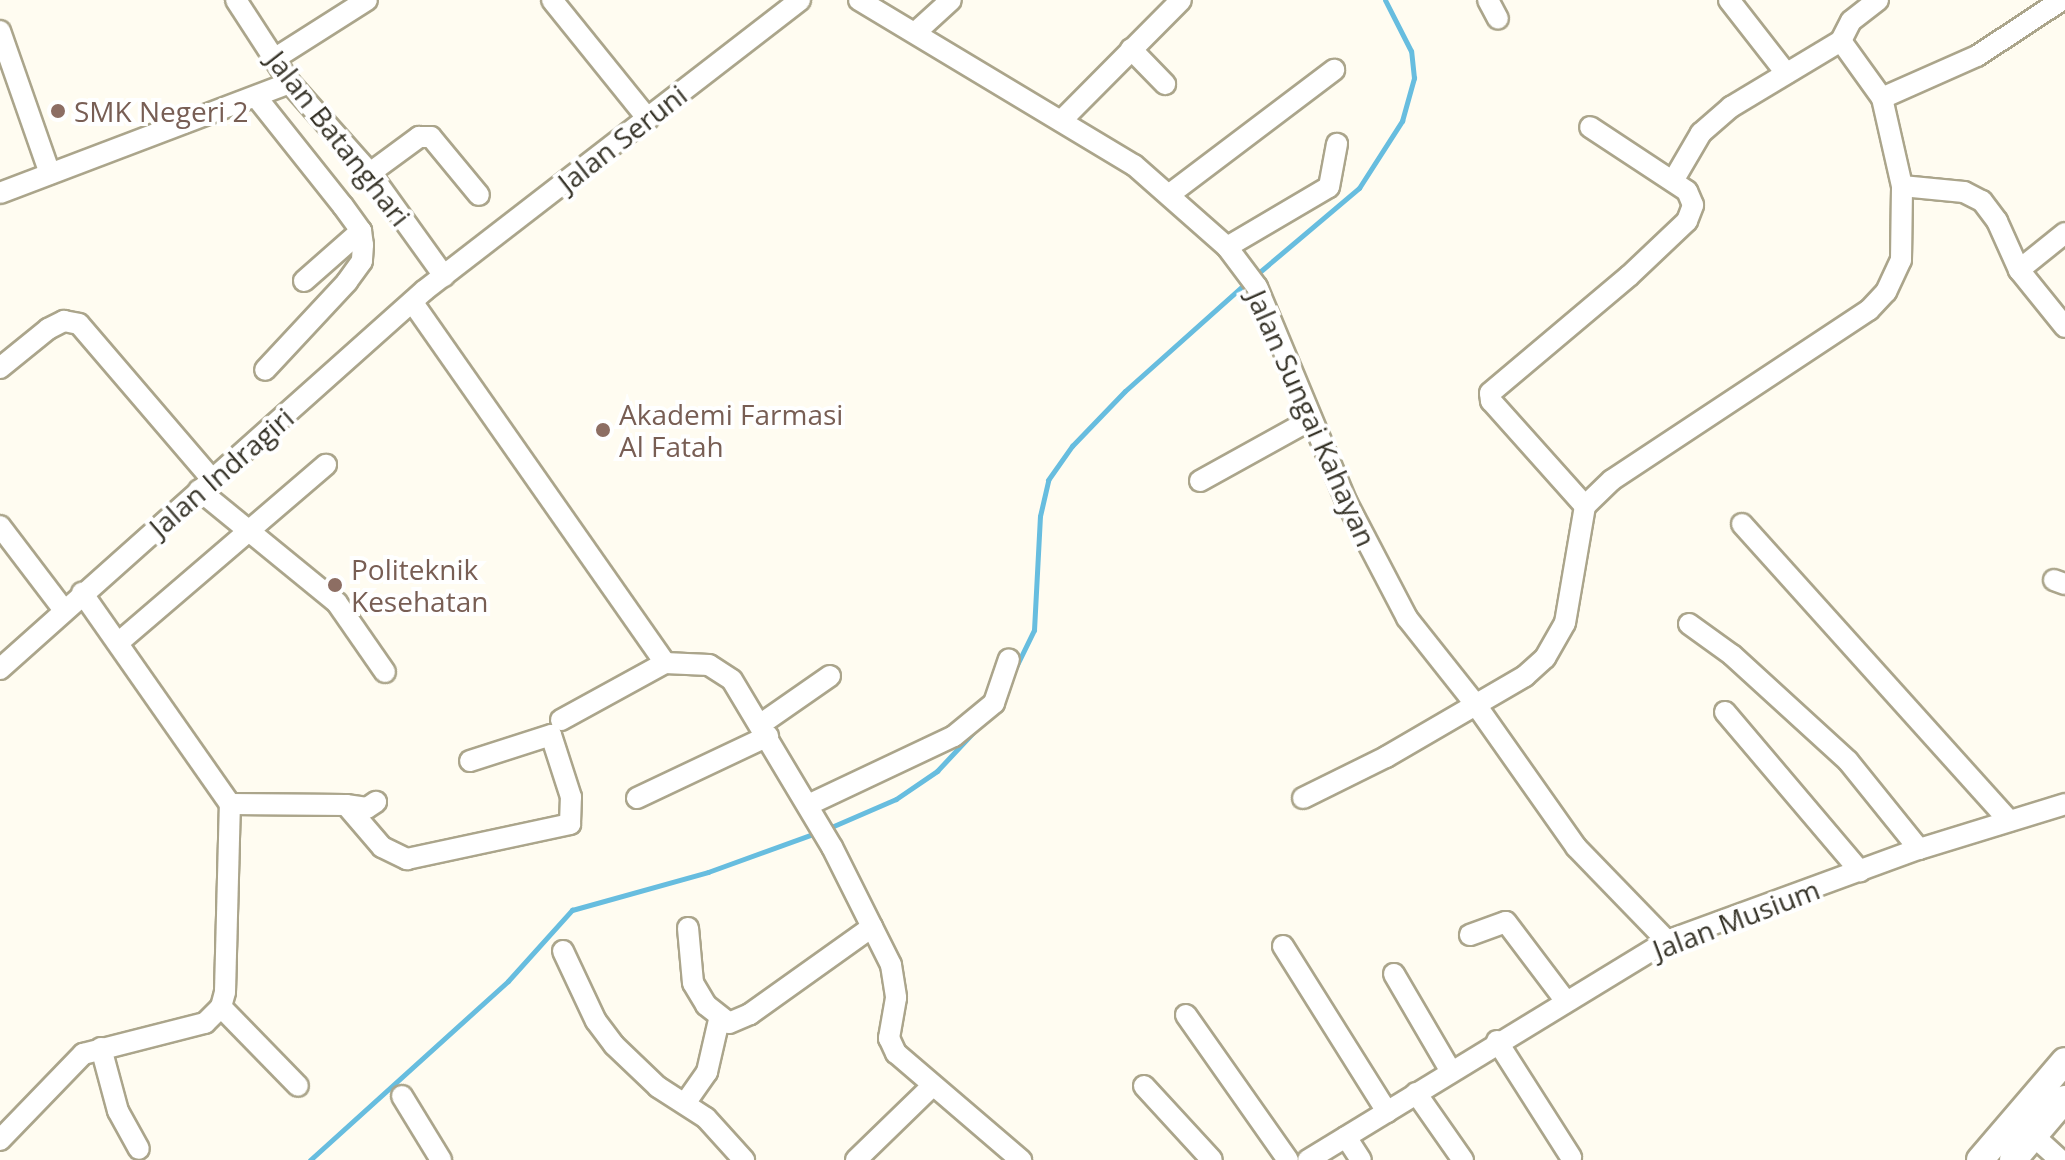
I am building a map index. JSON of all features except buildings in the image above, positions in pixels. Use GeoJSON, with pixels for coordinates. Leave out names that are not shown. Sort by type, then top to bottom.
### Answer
{"type":"FeatureCollection","features":[{"type":"Feature","properties":{"kind":"main road"},"geometry":{"type":"LineString","coordinates":[[2013,1160],[2025,1128],[2065,1061]]}},
{"type":"Feature","properties":{"kind":"main road"},"geometry":{"type":"LineString","coordinates":[[1980,1160],[2065,1099]]}},
{"type":"Feature","properties":{"kind":"street","name":"Jalan Batanghari"},"geometry":{"type":"LineString","coordinates":[[236,0],[290,83],[370,173],[444,276]]}},
{"type":"Feature","properties":{"kind":"street"},"geometry":{"type":"LineString","coordinates":[[274,59],[367,0]]}},
{"type":"Feature","properties":{"kind":"street"},"geometry":{"type":"LineString","coordinates":[[552,0],[648,119]]}},
{"type":"Feature","properties":{"kind":"street","name":"Jalan Seruni"},"geometry":{"type":"LineString","coordinates":[[444,276],[800,0]]}},
{"type":"Feature","properties":{"kind":"street","name":"Jalan Sungai Kahayan"},"geometry":{"type":"LineString","coordinates":[[859,0],[1134,165],[1227,247],[1257,287],[1352,515],[1407,618],[1476,705],[1576,847],[1667,941]]}},
{"type":"Feature","properties":{"kind":"street"},"geometry":{"type":"LineString","coordinates":[[916,32],[951,0]]}},
{"type":"Feature","properties":{"kind":"street"},"geometry":{"type":"LineString","coordinates":[[1061,121],[1181,0]]}},
{"type":"Feature","properties":{"kind":"street"},"geometry":{"type":"LineString","coordinates":[[1488,0],[1498,19]]}},
{"type":"Feature","properties":{"kind":"street"},"geometry":{"type":"LineString","coordinates":[[1729,0],[1786,73]]}},
{"type":"Feature","properties":{"kind":"street"},"geometry":{"type":"LineString","coordinates":[[1673,181],[1701,133],[1731,107],[1841,41],[1851,21],[1878,0]]}},
{"type":"Feature","properties":{"kind":"street"},"geometry":{"type":"LineString","coordinates":[[1882,98],[1977,56],[2062,0]]}},
{"type":"Feature","properties":{"kind":"street"},"geometry":{"type":"LineString","coordinates":[[0,31],[50,174]]}},
{"type":"Feature","properties":{"kind":"street"},"geometry":{"type":"LineString","coordinates":[[1303,798],[1525,676],[1557,643],[1565,623],[1585,506],[1612,480],[1869,310],[1886,292],[1901,260],[1902,186],[1882,98],[1841,41]]}},
{"type":"Feature","properties":{"kind":"street"},"geometry":{"type":"LineString","coordinates":[[1131,49],[1165,84]]}},
{"type":"Feature","properties":{"kind":"street"},"geometry":{"type":"LineString","coordinates":[[1170,194],[1334,70]]}},
{"type":"Feature","properties":{"kind":"street"},"geometry":{"type":"LineString","coordinates":[[0,193],[290,83]]}},
{"type":"Feature","properties":{"kind":"street"},"geometry":{"type":"LineString","coordinates":[[257,98],[361,231],[362,261],[265,370]]}},
{"type":"Feature","properties":{"kind":"street"},"geometry":{"type":"LineString","coordinates":[[1585,506],[1491,401],[1490,393],[1687,221],[1692,198],[1673,181],[1590,127]]}},
{"type":"Feature","properties":{"kind":"street"},"geometry":{"type":"LineString","coordinates":[[370,173],[419,137],[431,137],[479,195]]}},
{"type":"Feature","properties":{"kind":"street"},"geometry":{"type":"LineString","coordinates":[[1227,247],[1329,187],[1337,144]]}},
{"type":"Feature","properties":{"kind":"street"},"geometry":{"type":"LineString","coordinates":[[1902,186],[1964,192],[1982,201],[1997,221],[2019,270],[2065,327]]}},
{"type":"Feature","properties":{"kind":"street"},"geometry":{"type":"LineString","coordinates":[[304,281],[361,231]]}},
{"type":"Feature","properties":{"kind":"street"},"geometry":{"type":"LineString","coordinates":[[2019,270],[2065,233]]}},
{"type":"Feature","properties":{"kind":"street","name":"Jalan Indragiri"},"geometry":{"type":"LineString","coordinates":[[0,669],[63,609],[444,276]]}},
{"type":"Feature","properties":{"kind":"street"},"geometry":{"type":"LineString","coordinates":[[413,303],[665,663]]}},
{"type":"Feature","properties":{"kind":"street"},"geometry":{"type":"LineString","coordinates":[[0,368],[48,329],[64,321],[79,324],[247,531],[337,603],[385,672]]}},
{"type":"Feature","properties":{"kind":"street"},"geometry":{"type":"LineString","coordinates":[[1200,481],[1310,420]]}},
{"type":"Feature","properties":{"kind":"street"},"geometry":{"type":"LineString","coordinates":[[118,643],[326,465]]}},
{"type":"Feature","properties":{"kind":"street"},"geometry":{"type":"LineString","coordinates":[[1742,524],[2009,821]]}},
{"type":"Feature","properties":{"kind":"street"},"geometry":{"type":"LineString","coordinates":[[0,526],[63,609]]}},
{"type":"Feature","properties":{"kind":"street"},"geometry":{"type":"LineString","coordinates":[[0,1140],[68,1066],[101,1048],[184,1032],[205,1023],[221,1007],[229,966],[230,804],[82,593]]}},
{"type":"Feature","properties":{"kind":"street"},"geometry":{"type":"LineString","coordinates":[[1689,624],[1732,655],[1848,761],[1919,849]]}},
{"type":"Feature","properties":{"kind":"street"},"geometry":{"type":"LineString","coordinates":[[813,813],[954,736],[994,703],[1009,659]]}},
{"type":"Feature","properties":{"kind":"street"},"geometry":{"type":"LineString","coordinates":[[561,720],[665,663],[709,665],[732,680],[832,847],[896,980],[889,1038],[896,1053],[931,1087],[1021,1160]]}},
{"type":"Feature","properties":{"kind":"street"},"geometry":{"type":"LineString","coordinates":[[637,798],[764,730],[830,676]]}},
{"type":"Feature","properties":{"kind":"street"},"geometry":{"type":"LineString","coordinates":[[1725,712],[1860,871]]}},
{"type":"Feature","properties":{"kind":"street"},"geometry":{"type":"LineString","coordinates":[[346,805],[382,847],[407,859],[570,824],[571,797],[551,735],[470,761]]}},
{"type":"Feature","properties":{"kind":"street"},"geometry":{"type":"LineString","coordinates":[[230,804],[367,808],[376,802]]}},
{"type":"Feature","properties":{"kind":"street","name":"Jalan Musium"},"geometry":{"type":"LineString","coordinates":[[1310,1159],[1497,1041],[1667,941],[1919,849],[2065,804]]}},
{"type":"Feature","properties":{"kind":"street"},"geometry":{"type":"LineString","coordinates":[[1470,935],[1506,922],[1565,1000]]}},
{"type":"Feature","properties":{"kind":"street"},"geometry":{"type":"LineString","coordinates":[[688,928],[693,983],[719,1020],[729,1023],[750,1014],[872,927]]}},
{"type":"Feature","properties":{"kind":"street"},"geometry":{"type":"LineString","coordinates":[[1283,946],[1387,1112]]}},
{"type":"Feature","properties":{"kind":"street"},"geometry":{"type":"LineString","coordinates":[[563,951],[596,1021],[614,1045],[658,1087],[686,1102],[744,1160]]}},
{"type":"Feature","properties":{"kind":"street"},"geometry":{"type":"LineString","coordinates":[[1394,974],[1450,1070]]}},
{"type":"Feature","properties":{"kind":"street"},"geometry":{"type":"LineString","coordinates":[[221,1007],[298,1086]]}},
{"type":"Feature","properties":{"kind":"street"},"geometry":{"type":"LineString","coordinates":[[1186,1015],[1288,1160]]}},
{"type":"Feature","properties":{"kind":"street"},"geometry":{"type":"LineString","coordinates":[[686,1102],[707,1072],[719,1020]]}},
{"type":"Feature","properties":{"kind":"street"},"geometry":{"type":"LineString","coordinates":[[1497,1041],[1571,1157]]}},
{"type":"Feature","properties":{"kind":"street"},"geometry":{"type":"LineString","coordinates":[[101,1048],[118,1111],[139,1149]]}},
{"type":"Feature","properties":{"kind":"street"},"geometry":{"type":"LineString","coordinates":[[1144,1086],[1212,1160]]}},
{"type":"Feature","properties":{"kind":"street"},"geometry":{"type":"LineString","coordinates":[[856,1160],[931,1087]]}},
{"type":"Feature","properties":{"kind":"street"},"geometry":{"type":"LineString","coordinates":[[1416,1093],[1463,1160]]}},
{"type":"Feature","properties":{"kind":"street"},"geometry":{"type":"LineString","coordinates":[[402,1096],[441,1160]]}},
{"type":"Feature","properties":{"kind":"street"},"geometry":{"type":"LineString","coordinates":[[2025,1128],[2060,1160]]}},
{"type":"Feature","properties":{"kind":"street"},"geometry":{"type":"LineString","coordinates":[[1346,1137],[1361,1160]]}},
{"type":"Feature","properties":{"kind":"waterway"},"geometry":{"type":"LineString","coordinates":[[1256,275],[1359,188],[1402,121],[1414,78],[1411,51],[1385,0]]}},
{"type":"Feature","properties":{"kind":"waterway"},"geometry":{"type":"LineString","coordinates":[[1013,673],[1034,630],[1040,516],[1048,480],[1072,446],[1125,391],[1248,281]]}},
{"type":"Feature","properties":{"kind":"waterway"},"geometry":{"type":"LineString","coordinates":[[829,828],[896,799],[937,771],[980,725]]}},
{"type":"Feature","properties":{"kind":"waterway"},"geometry":{"type":"LineString","coordinates":[[310,1160],[508,981],[572,910],[708,872],[816,833]]}},
{"type":"Feature","properties":{"kind":"place","name":"SMK Negeri 2"},"geometry":{"type":"Point","coordinates":[58,111]}},
{"type":"Feature","properties":{"kind":"place","name":"Akademi Farmasi Al Fatah"},"geometry":{"type":"Point","coordinates":[603,430]}},
{"type":"Feature","properties":{"kind":"place","name":"Politeknik Kesehatan"},"geometry":{"type":"Point","coordinates":[335,585]}}]}
